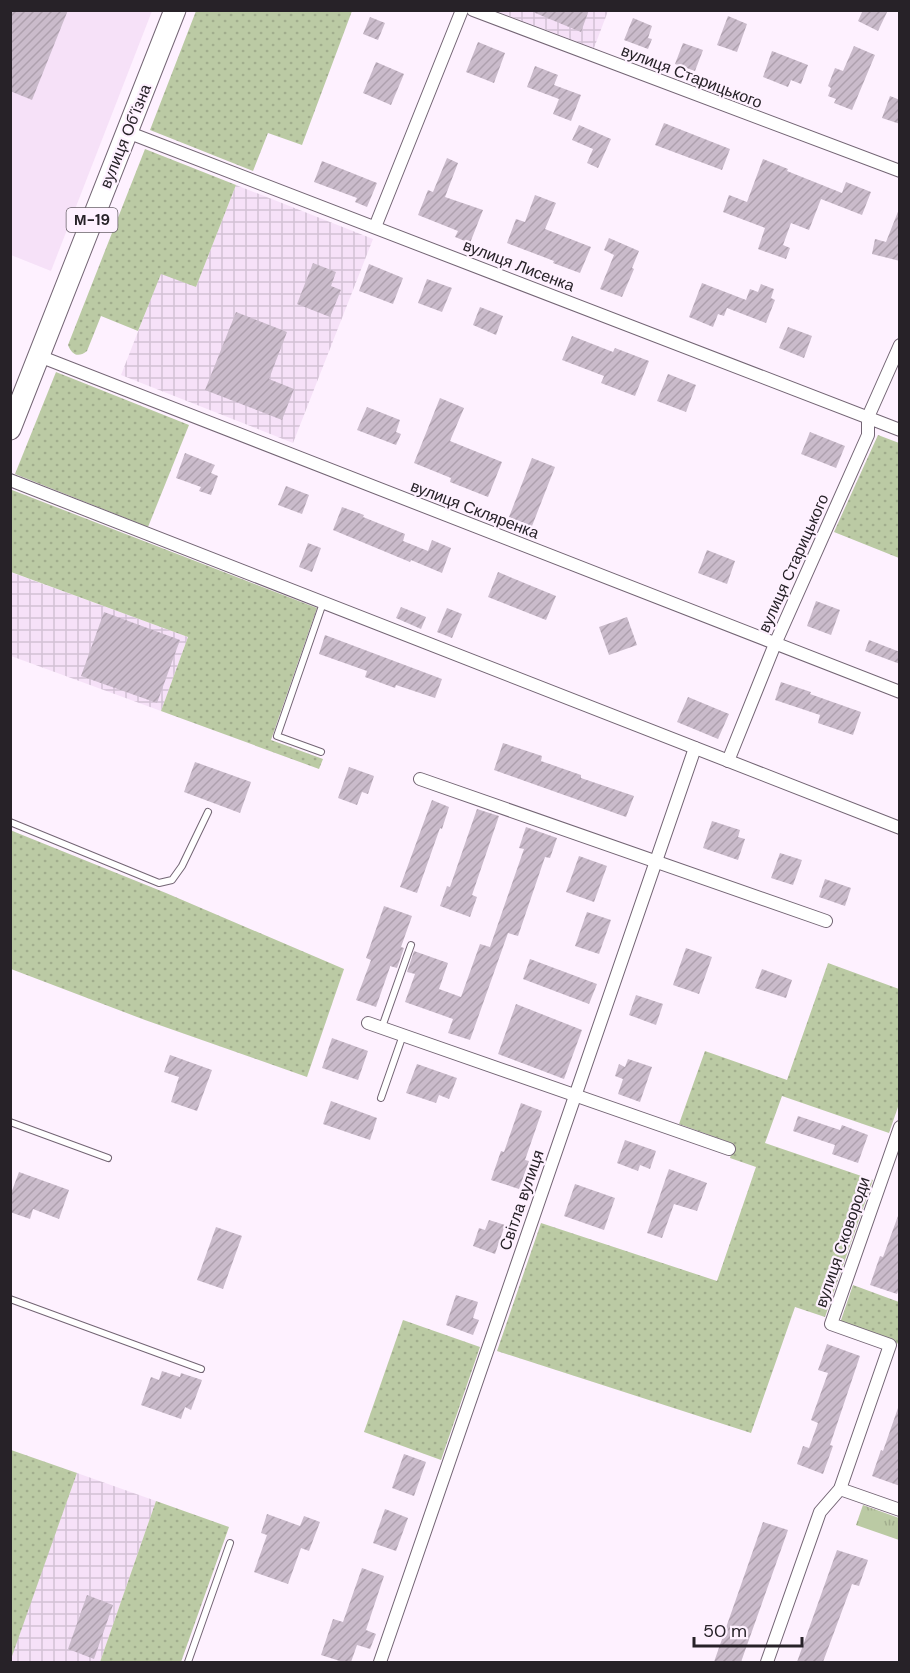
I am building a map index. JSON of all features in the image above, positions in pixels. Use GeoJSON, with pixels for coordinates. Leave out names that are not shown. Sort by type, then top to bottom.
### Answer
{"type":"FeatureCollection","features":[{"type":"Feature","properties":{"kind":"highway","name":"вулиця Об’їзна"},"geometry":{"type":"LineString","coordinates":[[10,429],[175,10]]}},
{"type":"Feature","properties":{"kind":"street"},"geometry":{"type":"LineString","coordinates":[[375,227],[462,10]]}},
{"type":"Feature","properties":{"kind":"street","name":"вулиця Старицького"},"geometry":{"type":"LineString","coordinates":[[473,10],[900,171]]}},
{"type":"Feature","properties":{"kind":"street","name":"вулиця Лисенка"},"geometry":{"type":"LineString","coordinates":[[127,132],[900,430]]}},
{"type":"Feature","properties":{"kind":"street","name":"вулиця Старицького"},"geometry":{"type":"LineString","coordinates":[[728,762],[775,644],[868,435],[868,417],[900,345]]}},
{"type":"Feature","properties":{"kind":"street","name":"вулиця Скляренка"},"geometry":{"type":"LineString","coordinates":[[39,356],[900,692]]}},
{"type":"Feature","properties":{"kind":"street"},"geometry":{"type":"LineString","coordinates":[[10,480],[900,828]]}},
{"type":"Feature","properties":{"kind":"street","name":"Світла вулиця"},"geometry":{"type":"LineString","coordinates":[[380,1662],[695,748]]}},
{"type":"Feature","properties":{"kind":"street"},"geometry":{"type":"LineString","coordinates":[[420,779],[826,921]]}},
{"type":"Feature","properties":{"kind":"street"},"geometry":{"type":"LineString","coordinates":[[368,1023],[729,1149]]}},
{"type":"Feature","properties":{"kind":"street","name":"вулиця Сковороди"},"geometry":{"type":"LineString","coordinates":[[767,1662],[820,1512],[840,1489],[890,1345],[831,1324],[900,1127]]}},
{"type":"Feature","properties":{"kind":"street"},"geometry":{"type":"LineString","coordinates":[[840,1489],[900,1510]]}},
{"type":"Feature","properties":{"kind":"lane"},"geometry":{"type":"LineString","coordinates":[[321,752],[277,736],[323,603]]}},
{"type":"Feature","properties":{"kind":"lane"},"geometry":{"type":"LineString","coordinates":[[10,822],[159,884],[172,880],[182,866],[208,812]]}},
{"type":"Feature","properties":{"kind":"lane"},"geometry":{"type":"LineString","coordinates":[[382,1028],[411,945]]}},
{"type":"Feature","properties":{"kind":"lane"},"geometry":{"type":"LineString","coordinates":[[381,1098],[403,1035]]}},
{"type":"Feature","properties":{"kind":"lane"},"geometry":{"type":"LineString","coordinates":[[10,1122],[108,1158]]}},
{"type":"Feature","properties":{"kind":"lane"},"geometry":{"type":"LineString","coordinates":[[10,1299],[201,1369]]}},
{"type":"Feature","properties":{"kind":"lane"},"geometry":{"type":"LineString","coordinates":[[188,1662],[230,1543]]}},
{"type":"Feature","properties":{"kind":"shaded area"},"geometry":{"type":"Polygon","coordinates":[[[10,11],[152,11],[51,271],[11,255],[10,11]]]}},
{"type":"Feature","properties":{"kind":"shaded area"},"geometry":{"type":"Polygon","coordinates":[[[496,11],[608,11],[594,48],[496,11]]]}},
{"type":"Feature","properties":{"kind":"shaded area"},"geometry":{"type":"Polygon","coordinates":[[[236,185],[373,239],[293,443],[121,375],[161,273],[196,287],[236,185]]]}},
{"type":"Feature","properties":{"kind":"shaded area"},"geometry":{"type":"Polygon","coordinates":[[[10,572],[188,637],[161,711],[11,656],[10,572]]]}},
{"type":"Feature","properties":{"kind":"shaded area"},"geometry":{"type":"Polygon","coordinates":[[[77,1473],[156,1501],[100,1662],[11,1662],[10,1659],[77,1473]]]}},
{"type":"Feature","properties":{"kind":"green space"},"geometry":{"type":"Polygon","coordinates":[[[196,11],[352,11],[302,145],[268,133],[253,171],[150,130],[196,11]]]}},
{"type":"Feature","properties":{"kind":"green space"},"geometry":{"type":"Polygon","coordinates":[[[145,149],[236,185],[196,287],[161,274],[138,331],[101,316],[87,351],[76,354],[68,345],[145,149]]]}},
{"type":"Feature","properties":{"kind":"green space"},"geometry":{"type":"Polygon","coordinates":[[[56,372],[189,425],[148,527],[15,474],[56,372]]]}},
{"type":"Feature","properties":{"kind":"green space"},"geometry":{"type":"Polygon","coordinates":[[[878,435],[899,443],[899,558],[834,532],[878,435]]]}},
{"type":"Feature","properties":{"kind":"green space"},"geometry":{"type":"Polygon","coordinates":[[[12,490],[317,608],[271,740],[323,759],[319,769],[161,711],[188,637],[11,572],[12,490]]]}},
{"type":"Feature","properties":{"kind":"green space"},"geometry":{"type":"Polygon","coordinates":[[[10,830],[344,969],[307,1077],[145,1020],[11,969],[10,830]]]}},
{"type":"Feature","properties":{"kind":"green space"},"geometry":{"type":"Polygon","coordinates":[[[828,963],[899,989],[899,1104],[889,1133],[782,1096],[765,1143],[873,1180],[825,1317],[795,1307],[751,1433],[497,1351],[541,1223],[717,1281],[756,1167],[730,1158],[734,1144],[679,1124],[705,1051],[787,1080],[828,963]]]}},
{"type":"Feature","properties":{"kind":"green space"},"geometry":{"type":"Polygon","coordinates":[[[853,1285],[899,1302],[899,1344],[840,1323],[853,1285]]]}},
{"type":"Feature","properties":{"kind":"green space"},"geometry":{"type":"Polygon","coordinates":[[[403,1320],[480,1347],[441,1460],[364,1432],[403,1320]]]}},
{"type":"Feature","properties":{"kind":"green space"},"geometry":{"type":"Polygon","coordinates":[[[10,1450],[77,1473],[11,1659],[10,1450]]]}},
{"type":"Feature","properties":{"kind":"green space"},"geometry":{"type":"Polygon","coordinates":[[[156,1501],[229,1527],[181,1662],[100,1662],[156,1501]]]}},
{"type":"Feature","properties":{"kind":"green space"},"geometry":{"type":"Polygon","coordinates":[[[863,1505],[899,1518],[899,1540],[856,1525],[863,1505]]]}},
{"type":"Feature","properties":{"kind":"building"},"geometry":{"type":"Polygon","coordinates":[[[10,10],[68,10],[32,100],[10,91],[10,10]]]}},
{"type":"Feature","properties":{"kind":"building"},"geometry":{"type":"Polygon","coordinates":[[[528,10],[589,10],[581,32],[528,10]]]}},
{"type":"Feature","properties":{"kind":"building"},"geometry":{"type":"Polygon","coordinates":[[[863,10],[888,10],[878,31],[858,21],[863,10]]]}},
{"type":"Feature","properties":{"kind":"building"},"geometry":{"type":"Polygon","coordinates":[[[728,16],[747,24],[737,52],[717,45],[728,16]]]}},
{"type":"Feature","properties":{"kind":"building"},"geometry":{"type":"Polygon","coordinates":[[[370,17],[385,23],[378,40],[363,34],[370,17]]]}},
{"type":"Feature","properties":{"kind":"building"},"geometry":{"type":"Polygon","coordinates":[[[633,18],[652,26],[648,38],[652,39],[648,49],[624,40],[633,18]]]}},
{"type":"Feature","properties":{"kind":"building"},"geometry":{"type":"Polygon","coordinates":[[[478,42],[505,53],[494,83],[466,72],[478,42]]]}},
{"type":"Feature","properties":{"kind":"building"},"geometry":{"type":"Polygon","coordinates":[[[683,43],[703,50],[695,71],[675,64],[683,43]]]}},
{"type":"Feature","properties":{"kind":"building"},"geometry":{"type":"Polygon","coordinates":[[[854,46],[875,55],[852,110],[834,103],[836,99],[828,96],[831,88],[828,86],[835,68],[843,71],[854,46]]]}},
{"type":"Feature","properties":{"kind":"building"},"geometry":{"type":"Polygon","coordinates":[[[772,51],[808,65],[801,84],[791,80],[788,87],[763,77],[772,51]]]}},
{"type":"Feature","properties":{"kind":"building"},"geometry":{"type":"Polygon","coordinates":[[[376,62],[404,74],[391,105],[363,93],[376,62]]]}},
{"type":"Feature","properties":{"kind":"building"},"geometry":{"type":"Polygon","coordinates":[[[535,66],[558,75],[554,85],[581,95],[571,121],[553,114],[559,99],[527,87],[535,66]]]}},
{"type":"Feature","properties":{"kind":"building"},"geometry":{"type":"Polygon","coordinates":[[[890,96],[900,100],[900,124],[882,118],[890,96]]]}},
{"type":"Feature","properties":{"kind":"building"},"geometry":{"type":"Polygon","coordinates":[[[664,123],[730,149],[722,170],[655,145],[664,123]]]}},
{"type":"Feature","properties":{"kind":"building"},"geometry":{"type":"Polygon","coordinates":[[[579,125],[611,139],[598,168],[587,163],[593,149],[572,140],[579,125]]]}},
{"type":"Feature","properties":{"kind":"building"},"geometry":{"type":"Polygon","coordinates":[[[447,158],[458,163],[445,197],[483,210],[470,243],[455,237],[458,231],[418,215],[428,190],[433,192],[447,158]]]}},
{"type":"Feature","properties":{"kind":"building"},"geometry":{"type":"Polygon","coordinates":[[[763,159],[842,193],[846,182],[871,192],[862,215],[821,199],[809,230],[791,223],[783,245],[790,248],[786,259],[758,249],[765,228],[723,212],[729,195],[747,202],[763,159]]]}},
{"type":"Feature","properties":{"kind":"building"},"geometry":{"type":"Polygon","coordinates":[[[322,161],[377,183],[367,207],[355,202],[357,198],[314,182],[322,161]]]}},
{"type":"Feature","properties":{"kind":"building"},"geometry":{"type":"Polygon","coordinates":[[[535,195],[556,203],[545,229],[591,247],[580,273],[507,243],[516,219],[525,222],[535,195]]]}},
{"type":"Feature","properties":{"kind":"building"},"geometry":{"type":"Polygon","coordinates":[[[899,209],[900,261],[872,254],[875,239],[886,242],[899,209]]]}},
{"type":"Feature","properties":{"kind":"building"},"geometry":{"type":"Polygon","coordinates":[[[609,238],[639,251],[622,297],[600,289],[614,255],[604,250],[609,238]]]}},
{"type":"Feature","properties":{"kind":"building"},"geometry":{"type":"Polygon","coordinates":[[[313,263],[336,272],[331,286],[341,290],[330,317],[297,304],[313,263]]]}},
{"type":"Feature","properties":{"kind":"building"},"geometry":{"type":"Polygon","coordinates":[[[369,264],[403,278],[393,304],[359,291],[369,264]]]}},
{"type":"Feature","properties":{"kind":"building"},"geometry":{"type":"Polygon","coordinates":[[[427,279],[452,288],[442,312],[418,303],[427,279]]]}},
{"type":"Feature","properties":{"kind":"building"},"geometry":{"type":"Polygon","coordinates":[[[702,283],[746,300],[750,289],[758,292],[761,284],[774,289],[771,298],[775,300],[766,323],[727,308],[724,316],[718,314],[713,327],[689,317],[702,283]]]}},
{"type":"Feature","properties":{"kind":"building"},"geometry":{"type":"Polygon","coordinates":[[[480,307],[503,316],[496,335],[473,325],[480,307]]]}},
{"type":"Feature","properties":{"kind":"building"},"geometry":{"type":"Polygon","coordinates":[[[236,312],[287,332],[269,379],[294,389],[282,420],[205,390],[236,312]]]}},
{"type":"Feature","properties":{"kind":"building"},"geometry":{"type":"Polygon","coordinates":[[[788,327],[812,336],[804,358],[779,348],[788,327]]]}},
{"type":"Feature","properties":{"kind":"building"},"geometry":{"type":"Polygon","coordinates":[[[572,336],[613,352],[615,348],[649,361],[635,396],[601,383],[604,376],[562,360],[572,336]]]}},
{"type":"Feature","properties":{"kind":"building"},"geometry":{"type":"Polygon","coordinates":[[[668,374],[696,385],[686,412],[657,401],[668,374]]]}},
{"type":"Feature","properties":{"kind":"building"},"geometry":{"type":"Polygon","coordinates":[[[440,398],[464,408],[450,441],[502,462],[488,497],[450,482],[451,478],[414,463],[440,398]]]}},
{"type":"Feature","properties":{"kind":"building"},"geometry":{"type":"Polygon","coordinates":[[[367,407],[400,420],[396,432],[401,434],[396,445],[357,430],[367,407]]]}},
{"type":"Feature","properties":{"kind":"building"},"geometry":{"type":"Polygon","coordinates":[[[810,432],[845,446],[836,468],[801,454],[810,432]]]}},
{"type":"Feature","properties":{"kind":"building"},"geometry":{"type":"Polygon","coordinates":[[[185,453],[215,465],[211,473],[218,476],[211,495],[199,491],[201,487],[176,478],[185,453]]]}},
{"type":"Feature","properties":{"kind":"building"},"geometry":{"type":"Polygon","coordinates":[[[532,458],[555,467],[532,526],[509,517],[532,458]]]}},
{"type":"Feature","properties":{"kind":"building"},"geometry":{"type":"Polygon","coordinates":[[[286,486],[309,495],[302,514],[278,505],[286,486]]]}},
{"type":"Feature","properties":{"kind":"building"},"geometry":{"type":"Polygon","coordinates":[[[342,507],[405,534],[403,541],[428,551],[432,540],[451,548],[442,573],[333,530],[342,507]]]}},
{"type":"Feature","properties":{"kind":"building"},"geometry":{"type":"Polygon","coordinates":[[[308,543],[321,548],[312,572],[299,567],[308,543]]]}},
{"type":"Feature","properties":{"kind":"building"},"geometry":{"type":"Polygon","coordinates":[[[707,550],[735,561],[727,584],[698,573],[707,550]]]}},
{"type":"Feature","properties":{"kind":"building"},"geometry":{"type":"Polygon","coordinates":[[[498,572],[556,596],[546,620],[488,597],[498,572]]]}},
{"type":"Feature","properties":{"kind":"building"},"geometry":{"type":"Polygon","coordinates":[[[816,601],[840,610],[831,635],[807,626],[816,601]]]}},
{"type":"Feature","properties":{"kind":"building"},"geometry":{"type":"Polygon","coordinates":[[[401,607],[426,617],[421,629],[396,618],[401,607]]]}},
{"type":"Feature","properties":{"kind":"building"},"geometry":{"type":"Polygon","coordinates":[[[447,608],[462,614],[452,638],[437,632],[447,608]]]}},
{"type":"Feature","properties":{"kind":"building"},"geometry":{"type":"Polygon","coordinates":[[[104,612],[180,640],[157,703],[81,676],[104,612]]]}},
{"type":"Feature","properties":{"kind":"building"},"geometry":{"type":"Polygon","coordinates":[[[627,617],[637,645],[609,655],[599,627],[627,617]]]}},
{"type":"Feature","properties":{"kind":"building"},"geometry":{"type":"Polygon","coordinates":[[[325,635],[442,679],[435,698],[396,685],[395,688],[365,677],[367,671],[319,654],[325,635]]]}},
{"type":"Feature","properties":{"kind":"building"},"geometry":{"type":"Polygon","coordinates":[[[869,640],[900,652],[900,664],[865,651],[869,640]]]}},
{"type":"Feature","properties":{"kind":"building"},"geometry":{"type":"Polygon","coordinates":[[[781,682],[861,712],[853,735],[818,723],[820,715],[775,700],[781,682]]]}},
{"type":"Feature","properties":{"kind":"building"},"geometry":{"type":"Polygon","coordinates":[[[688,697],[729,714],[718,739],[677,722],[688,697]]]}},
{"type":"Feature","properties":{"kind":"building"},"geometry":{"type":"Polygon","coordinates":[[[503,743],[542,756],[541,761],[581,775],[581,778],[634,796],[626,817],[494,770],[503,743]]]}},
{"type":"Feature","properties":{"kind":"building"},"geometry":{"type":"Polygon","coordinates":[[[195,762],[251,782],[240,813],[184,792],[195,762]]]}},
{"type":"Feature","properties":{"kind":"building"},"geometry":{"type":"Polygon","coordinates":[[[349,767],[374,776],[368,794],[362,792],[357,805],[338,798],[349,767]]]}},
{"type":"Feature","properties":{"kind":"building"},"geometry":{"type":"Polygon","coordinates":[[[432,800],[449,807],[417,893],[400,887],[432,800]]]}},
{"type":"Feature","properties":{"kind":"building"},"geometry":{"type":"Polygon","coordinates":[[[477,809],[499,816],[472,895],[477,897],[470,917],[440,906],[447,886],[450,887],[477,809]]]}},
{"type":"Feature","properties":{"kind":"building"},"geometry":{"type":"Polygon","coordinates":[[[712,821],[740,830],[738,837],[745,839],[738,860],[703,848],[712,821]]]}},
{"type":"Feature","properties":{"kind":"building"},"geometry":{"type":"Polygon","coordinates":[[[526,827],[557,838],[550,858],[545,857],[518,936],[508,933],[470,1040],[448,1033],[453,1019],[405,1002],[415,974],[407,972],[414,951],[448,963],[439,989],[461,997],[480,944],[490,947],[524,849],[519,848],[526,827]]]}},
{"type":"Feature","properties":{"kind":"building"},"geometry":{"type":"Polygon","coordinates":[[[780,853],[802,860],[793,885],[771,878],[780,853]]]}},
{"type":"Feature","properties":{"kind":"building"},"geometry":{"type":"Polygon","coordinates":[[[579,856],[607,866],[594,902],[566,892],[579,856]]]}},
{"type":"Feature","properties":{"kind":"building"},"geometry":{"type":"Polygon","coordinates":[[[825,879],[851,888],[845,906],[819,897],[825,879]]]}},
{"type":"Feature","properties":{"kind":"building"},"geometry":{"type":"Polygon","coordinates":[[[384,906],[412,916],[401,947],[404,948],[397,968],[390,966],[376,1007],[356,1000],[371,960],[366,958],[384,906]]]}},
{"type":"Feature","properties":{"kind":"building"},"geometry":{"type":"Polygon","coordinates":[[[587,912],[611,920],[599,954],[575,946],[587,912]]]}},
{"type":"Feature","properties":{"kind":"building"},"geometry":{"type":"Polygon","coordinates":[[[686,948],[712,957],[699,994],[673,985],[686,948]]]}},
{"type":"Feature","properties":{"kind":"building"},"geometry":{"type":"Polygon","coordinates":[[[530,959],[597,984],[589,1004],[523,979],[530,959]]]}},
{"type":"Feature","properties":{"kind":"building"},"geometry":{"type":"Polygon","coordinates":[[[762,969],[792,980],[786,998],[755,988],[762,969]]]}},
{"type":"Feature","properties":{"kind":"building"},"geometry":{"type":"Polygon","coordinates":[[[636,995],[663,1004],[656,1025],[629,1015],[636,995]]]}},
{"type":"Feature","properties":{"kind":"building"},"geometry":{"type":"Polygon","coordinates":[[[516,1004],[582,1030],[564,1079],[498,1054],[516,1004]]]}},
{"type":"Feature","properties":{"kind":"building"},"geometry":{"type":"Polygon","coordinates":[[[332,1038],[368,1051],[358,1080],[322,1068],[332,1038]]]}},
{"type":"Feature","properties":{"kind":"building"},"geometry":{"type":"Polygon","coordinates":[[[170,1055],[212,1070],[197,1111],[171,1102],[179,1077],[164,1072],[170,1055]]]}},
{"type":"Feature","properties":{"kind":"building"},"geometry":{"type":"Polygon","coordinates":[[[628,1059],[652,1067],[640,1102],[618,1094],[623,1079],[615,1076],[619,1064],[625,1067],[628,1059]]]}},
{"type":"Feature","properties":{"kind":"building"},"geometry":{"type":"Polygon","coordinates":[[[417,1064],[457,1078],[449,1099],[439,1095],[436,1103],[406,1093],[417,1064]]]}},
{"type":"Feature","properties":{"kind":"building"},"geometry":{"type":"Polygon","coordinates":[[[331,1101],[377,1118],[370,1140],[323,1124],[331,1101]]]}},
{"type":"Feature","properties":{"kind":"building"},"geometry":{"type":"Polygon","coordinates":[[[521,1103],[542,1111],[525,1160],[529,1161],[519,1189],[491,1180],[501,1151],[504,1152],[521,1103]]]}},
{"type":"Feature","properties":{"kind":"building"},"geometry":{"type":"Polygon","coordinates":[[[798,1116],[840,1130],[842,1125],[868,1135],[858,1163],[832,1154],[835,1145],[793,1131],[798,1116]]]}},
{"type":"Feature","properties":{"kind":"building"},"geometry":{"type":"Polygon","coordinates":[[[625,1140],[656,1151],[650,1169],[640,1165],[638,1171],[617,1163],[625,1140]]]}},
{"type":"Feature","properties":{"kind":"building"},"geometry":{"type":"Polygon","coordinates":[[[669,1169],[707,1183],[697,1211],[674,1204],[662,1238],[647,1233],[669,1169]]]}},
{"type":"Feature","properties":{"kind":"building"},"geometry":{"type":"Polygon","coordinates":[[[19,1172],[69,1190],[59,1219],[33,1209],[30,1219],[10,1212],[10,1196],[19,1172]]]}},
{"type":"Feature","properties":{"kind":"building"},"geometry":{"type":"Polygon","coordinates":[[[575,1184],[615,1198],[604,1230],[564,1216],[575,1184]]]}},
{"type":"Feature","properties":{"kind":"building"},"geometry":{"type":"Polygon","coordinates":[[[898,1216],[900,1216],[900,1287],[897,1294],[870,1285],[898,1216]]]}},
{"type":"Feature","properties":{"kind":"building"},"geometry":{"type":"Polygon","coordinates":[[[489,1220],[505,1225],[495,1254],[473,1246],[479,1228],[485,1230],[489,1220]]]}},
{"type":"Feature","properties":{"kind":"building"},"geometry":{"type":"Polygon","coordinates":[[[216,1227],[242,1236],[223,1289],[197,1280],[216,1227]]]}},
{"type":"Feature","properties":{"kind":"building"},"geometry":{"type":"Polygon","coordinates":[[[456,1295],[478,1302],[473,1318],[479,1320],[473,1335],[446,1325],[456,1295]]]}},
{"type":"Feature","properties":{"kind":"building"},"geometry":{"type":"Polygon","coordinates":[[[827,1344],[860,1356],[830,1445],[833,1446],[823,1474],[797,1464],[803,1446],[809,1448],[818,1423],[811,1420],[828,1373],[818,1370],[827,1344]]]}},
{"type":"Feature","properties":{"kind":"building"},"geometry":{"type":"Polygon","coordinates":[[[162,1371],[180,1377],[181,1373],[202,1380],[191,1410],[185,1407],[181,1419],[141,1405],[151,1377],[159,1380],[162,1371]]]}},
{"type":"Feature","properties":{"kind":"building"},"geometry":{"type":"Polygon","coordinates":[[[898,1408],[900,1409],[900,1486],[872,1476],[898,1408]]]}},
{"type":"Feature","properties":{"kind":"building"},"geometry":{"type":"Polygon","coordinates":[[[404,1454],[426,1462],[414,1496],[392,1488],[404,1454]]]}},
{"type":"Feature","properties":{"kind":"building"},"geometry":{"type":"Polygon","coordinates":[[[385,1509],[408,1518],[396,1551],[373,1543],[385,1509]]]}},
{"type":"Feature","properties":{"kind":"building"},"geometry":{"type":"Polygon","coordinates":[[[267,1514],[300,1526],[304,1516],[320,1522],[309,1551],[301,1548],[288,1584],[254,1572],[267,1535],[261,1533],[267,1514]]]}},
{"type":"Feature","properties":{"kind":"building"},"geometry":{"type":"Polygon","coordinates":[[[763,1522],[788,1530],[741,1662],[714,1662],[763,1522]]]}},
{"type":"Feature","properties":{"kind":"building"},"geometry":{"type":"Polygon","coordinates":[[[837,1550],[868,1560],[859,1586],[852,1584],[823,1662],[797,1662],[837,1550]]]}},
{"type":"Feature","properties":{"kind":"building"},"geometry":{"type":"Polygon","coordinates":[[[362,1568],[384,1576],[366,1630],[376,1634],[370,1649],[357,1645],[351,1662],[343,1662],[321,1655],[333,1619],[343,1622],[362,1568]]]}},
{"type":"Feature","properties":{"kind":"building"},"geometry":{"type":"Polygon","coordinates":[[[87,1595],[113,1605],[94,1659],[68,1649],[87,1595]]]}}]}
